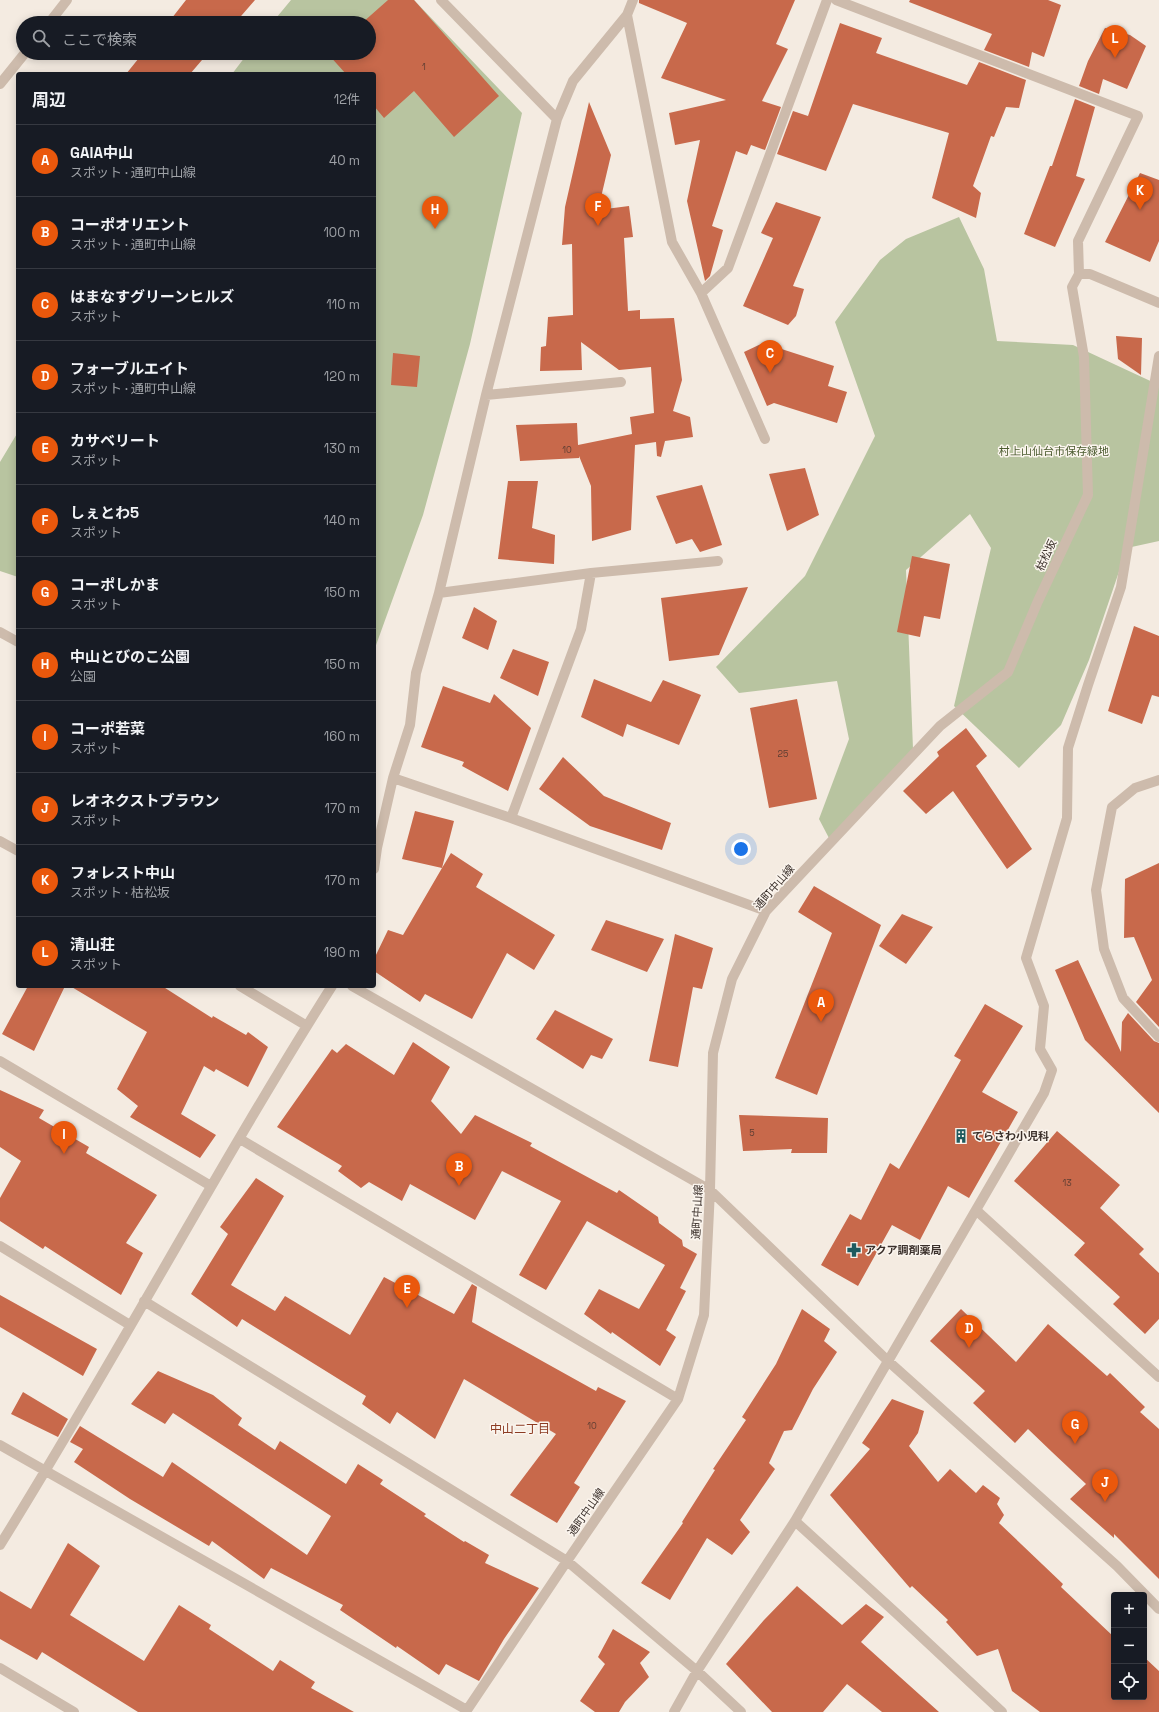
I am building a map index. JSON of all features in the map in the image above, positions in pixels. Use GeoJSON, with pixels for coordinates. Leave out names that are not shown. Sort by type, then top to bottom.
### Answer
{"type":"FeatureCollection","features":[{"type":"Feature","properties":{"kind":"street"},"geometry":{"type":"LineString","coordinates":[[55,16],[68,0]]}},
{"type":"Feature","properties":{"kind":"street"},"geometry":{"type":"LineString","coordinates":[[441,0],[557,120]]}},
{"type":"Feature","properties":{"kind":"street"},"geometry":{"type":"LineString","coordinates":[[376,848],[393,778],[410,725],[416,672],[439,593],[486,396],[557,120],[573,81],[627,15],[633,0]]}},
{"type":"Feature","properties":{"kind":"street"},"geometry":{"type":"LineString","coordinates":[[702,294],[728,268],[827,0]]}},
{"type":"Feature","properties":{"kind":"street","name":"枯松坂"},"geometry":{"type":"LineString","coordinates":[[836,0],[1138,116],[1078,241],[1078,274],[1072,287],[1084,357],[1088,494],[1038,601],[1008,672],[940,726]]}},
{"type":"Feature","properties":{"kind":"street"},"geometry":{"type":"LineString","coordinates":[[627,15],[672,242],[702,294],[765,439]]}},
{"type":"Feature","properties":{"kind":"street"},"geometry":{"type":"LineString","coordinates":[[0,84],[19,60]]}},
{"type":"Feature","properties":{"kind":"street"},"geometry":{"type":"LineString","coordinates":[[1078,274],[1090,274],[1159,303]]}},
{"type":"Feature","properties":{"kind":"street"},"geometry":{"type":"LineString","coordinates":[[674,1712],[697,1671],[795,1521],[1044,1093],[1052,1070],[1040,1049],[1044,1006],[1026,958],[1067,818],[1068,748],[1122,587],[1159,356]]}},
{"type":"Feature","properties":{"kind":"street"},"geometry":{"type":"LineString","coordinates":[[486,396],[621,382]]}},
{"type":"Feature","properties":{"kind":"street"},"geometry":{"type":"LineString","coordinates":[[439,593],[591,574],[718,561]]}},
{"type":"Feature","properties":{"kind":"street"},"geometry":{"type":"LineString","coordinates":[[511,818],[581,629],[591,574]]}},
{"type":"Feature","properties":{"kind":"street"},"geometry":{"type":"LineString","coordinates":[[0,632],[16,641]]}},
{"type":"Feature","properties":{"kind":"street","name":"通町中山線"},"geometry":{"type":"LineString","coordinates":[[45,1472],[467,1710],[566,1561],[678,1398],[704,1315],[710,1190],[712,1053],[732,980],[766,911],[940,726]]}},
{"type":"Feature","properties":{"kind":"street"},"geometry":{"type":"LineString","coordinates":[[393,778],[511,818],[766,911]]}},
{"type":"Feature","properties":{"kind":"street"},"geometry":{"type":"LineString","coordinates":[[1159,780],[1135,788],[1112,807],[1096,890],[1104,949],[1123,998],[1159,1036]]}},
{"type":"Feature","properties":{"kind":"street"},"geometry":{"type":"LineString","coordinates":[[0,840],[16,850]]}},
{"type":"Feature","properties":{"kind":"street"},"geometry":{"type":"LineString","coordinates":[[243,988],[307,1026]]}},
{"type":"Feature","properties":{"kind":"street"},"geometry":{"type":"LineString","coordinates":[[0,1545],[45,1472],[211,1186],[331,988]]}},
{"type":"Feature","properties":{"kind":"street"},"geometry":{"type":"LineString","coordinates":[[356,988],[710,1190],[888,1361],[1117,1566],[1159,1609]]}},
{"type":"Feature","properties":{"kind":"street"},"geometry":{"type":"LineString","coordinates":[[0,1062],[211,1186]]}},
{"type":"Feature","properties":{"kind":"street"},"geometry":{"type":"LineString","coordinates":[[240,1139],[678,1398]]}},
{"type":"Feature","properties":{"kind":"street"},"geometry":{"type":"LineString","coordinates":[[976,1210],[1159,1377]]}},
{"type":"Feature","properties":{"kind":"street"},"geometry":{"type":"LineString","coordinates":[[0,1246],[130,1325]]}},
{"type":"Feature","properties":{"kind":"street"},"geometry":{"type":"LineString","coordinates":[[144,1301],[566,1561],[697,1671],[741,1712]]}},
{"type":"Feature","properties":{"kind":"street"},"geometry":{"type":"LineString","coordinates":[[0,1445],[45,1472]]}},
{"type":"Feature","properties":{"kind":"street"},"geometry":{"type":"LineString","coordinates":[[795,1521],[1002,1712]]}},
{"type":"Feature","properties":{"kind":"street"},"geometry":{"type":"LineString","coordinates":[[0,1668],[74,1712]]}},
{"type":"Feature","properties":{"kind":"green space"},"geometry":{"type":"Polygon","coordinates":[[[291,0],[414,0],[522,113],[470,344],[423,515],[376,645],[376,72],[234,72],[243,60],[376,60],[376,16],[278,16],[291,0]]]}},
{"type":"Feature","properties":{"kind":"green space","name":"村上山仙台市保存緑地"},"geometry":{"type":"Polygon","coordinates":[[[959,217],[984,269],[997,341],[1073,345],[1159,385],[1159,541],[1127,548],[1089,660],[1061,725],[1019,768],[954,706],[991,548],[970,514],[906,570],[913,749],[830,840],[819,819],[849,739],[837,681],[739,693],[716,667],[805,576],[875,436],[835,322],[880,260],[906,239],[959,217]]]}},
{"type":"Feature","properties":{"kind":"green space"},"geometry":{"type":"Polygon","coordinates":[[[16,435],[16,576],[0,571],[0,462],[16,435]]]}},
{"type":"Feature","properties":{"kind":"building"},"geometry":{"type":"Polygon","coordinates":[[[186,0],[255,0],[241,16],[173,16],[186,0]]]}},
{"type":"Feature","properties":{"kind":"building"},"geometry":{"type":"Polygon","coordinates":[[[388,0],[414,0],[499,96],[454,137],[414,91],[384,118],[376,108],[376,72],[344,72],[333,60],[376,60],[376,16],[370,16],[388,0]]]}},
{"type":"Feature","properties":{"kind":"building"},"geometry":{"type":"Polygon","coordinates":[[[639,0],[795,0],[776,44],[788,49],[762,101],[781,107],[765,150],[751,145],[747,155],[736,151],[712,226],[723,230],[710,276],[705,281],[687,201],[700,140],[675,145],[669,113],[726,100],[661,78],[687,23],[639,3],[639,0]]]}},
{"type":"Feature","properties":{"kind":"building"},"geometry":{"type":"Polygon","coordinates":[[[910,0],[1048,0],[1061,5],[1044,57],[1032,52],[1029,67],[984,50],[992,34],[909,2],[910,0]]]}},
{"type":"Feature","properties":{"kind":"building"},"geometry":{"type":"Polygon","coordinates":[[[840,23],[882,38],[876,53],[967,85],[979,62],[1026,80],[1019,108],[1006,107],[994,137],[991,136],[973,186],[981,193],[976,218],[932,198],[949,133],[853,104],[826,171],[777,154],[793,111],[808,116],[840,23]]]}},
{"type":"Feature","properties":{"kind":"building"},"geometry":{"type":"Polygon","coordinates":[[[1105,28],[1130,35],[1146,46],[1127,89],[1103,79],[1099,94],[1079,86],[1088,61],[1105,28]]]}},
{"type":"Feature","properties":{"kind":"building"},"geometry":{"type":"Polygon","coordinates":[[[137,60],[202,60],[192,72],[128,72],[137,60]]]}},
{"type":"Feature","properties":{"kind":"building"},"geometry":{"type":"Polygon","coordinates":[[[1075,99],[1095,107],[1076,176],[1085,179],[1055,247],[1024,234],[1050,166],[1052,166],[1075,99]]]}},
{"type":"Feature","properties":{"kind":"building"},"geometry":{"type":"Polygon","coordinates":[[[589,102],[611,155],[598,210],[629,206],[633,237],[624,238],[628,311],[640,310],[640,319],[674,318],[682,380],[673,411],[690,417],[693,437],[665,441],[661,457],[657,456],[656,442],[635,445],[631,530],[592,541],[591,486],[579,456],[579,458],[520,461],[516,425],[577,423],[578,445],[632,434],[630,417],[654,413],[651,367],[619,370],[581,342],[582,370],[540,371],[541,347],[546,346],[548,317],[573,315],[572,244],[562,245],[565,207],[589,102]]]}},
{"type":"Feature","properties":{"kind":"building"},"geometry":{"type":"Polygon","coordinates":[[[1140,173],[1159,180],[1159,241],[1150,262],[1105,242],[1140,173]]]}},
{"type":"Feature","properties":{"kind":"building"},"geometry":{"type":"Polygon","coordinates":[[[776,202],[821,217],[793,286],[804,289],[796,316],[788,325],[743,306],[773,238],[761,233],[776,202]]]}},
{"type":"Feature","properties":{"kind":"building"},"geometry":{"type":"Polygon","coordinates":[[[1116,336],[1142,338],[1141,375],[1118,359],[1116,336]]]}},
{"type":"Feature","properties":{"kind":"building"},"geometry":{"type":"Polygon","coordinates":[[[763,343],[834,366],[828,386],[847,392],[837,423],[774,403],[767,406],[744,352],[763,343]]]}},
{"type":"Feature","properties":{"kind":"building"},"geometry":{"type":"Polygon","coordinates":[[[393,353],[420,356],[417,387],[391,385],[393,353]]]}},
{"type":"Feature","properties":{"kind":"building"},"geometry":{"type":"Polygon","coordinates":[[[805,468],[819,515],[787,531],[769,474],[805,468]]]}},
{"type":"Feature","properties":{"kind":"building"},"geometry":{"type":"Polygon","coordinates":[[[508,481],[538,481],[532,528],[555,535],[554,564],[498,559],[508,481]]]}},
{"type":"Feature","properties":{"kind":"building"},"geometry":{"type":"Polygon","coordinates":[[[702,485],[722,545],[700,552],[692,539],[676,544],[656,496],[702,485]]]}},
{"type":"Feature","properties":{"kind":"building"},"geometry":{"type":"Polygon","coordinates":[[[912,556],[950,564],[940,619],[924,616],[920,637],[897,632],[912,556]]]}},
{"type":"Feature","properties":{"kind":"building"},"geometry":{"type":"Polygon","coordinates":[[[748,587],[719,655],[669,661],[661,598],[748,587]]]}},
{"type":"Feature","properties":{"kind":"building"},"geometry":{"type":"Polygon","coordinates":[[[474,607],[497,621],[488,650],[462,638],[474,607]]]}},
{"type":"Feature","properties":{"kind":"building"},"geometry":{"type":"Polygon","coordinates":[[[1134,626],[1159,636],[1159,697],[1152,695],[1142,724],[1108,711],[1134,626]]]}},
{"type":"Feature","properties":{"kind":"building"},"geometry":{"type":"Polygon","coordinates":[[[513,649],[549,662],[538,696],[500,678],[513,649]]]}},
{"type":"Feature","properties":{"kind":"building"},"geometry":{"type":"Polygon","coordinates":[[[594,679],[651,702],[663,680],[701,695],[679,745],[627,724],[623,737],[581,717],[594,679]]]}},
{"type":"Feature","properties":{"kind":"building"},"geometry":{"type":"Polygon","coordinates":[[[443,686],[490,703],[494,694],[531,728],[508,791],[462,766],[464,762],[421,747],[443,686]]]}},
{"type":"Feature","properties":{"kind":"building"},"geometry":{"type":"Polygon","coordinates":[[[797,699],[817,799],[769,808],[750,708],[797,699]]]}},
{"type":"Feature","properties":{"kind":"building"},"geometry":{"type":"Polygon","coordinates":[[[966,728],[987,756],[976,766],[1032,849],[1007,869],[953,791],[926,814],[903,791],[939,756],[937,752],[966,728]]]}},
{"type":"Feature","properties":{"kind":"building"},"geometry":{"type":"Polygon","coordinates":[[[563,757],[604,796],[671,823],[662,850],[590,826],[539,789],[563,757]]]}},
{"type":"Feature","properties":{"kind":"building"},"geometry":{"type":"Polygon","coordinates":[[[415,811],[454,821],[442,868],[402,859],[415,811]]]}},
{"type":"Feature","properties":{"kind":"building"},"geometry":{"type":"Polygon","coordinates":[[[451,853],[483,874],[476,887],[555,935],[534,970],[507,953],[472,1019],[425,994],[420,1002],[376,972],[376,955],[388,930],[403,935],[451,853]]]}},
{"type":"Feature","properties":{"kind":"building"},"geometry":{"type":"Polygon","coordinates":[[[1159,863],[1159,1027],[1136,1002],[1152,980],[1134,937],[1124,938],[1125,879],[1159,863]]]}},
{"type":"Feature","properties":{"kind":"building"},"geometry":{"type":"Polygon","coordinates":[[[814,886],[881,925],[817,1095],[775,1078],[832,933],[798,912],[814,886]]]}},
{"type":"Feature","properties":{"kind":"building"},"geometry":{"type":"Polygon","coordinates":[[[902,914],[933,927],[906,964],[879,946],[902,914]]]}},
{"type":"Feature","properties":{"kind":"building"},"geometry":{"type":"Polygon","coordinates":[[[606,920],[664,939],[647,972],[591,950],[606,920]]]}},
{"type":"Feature","properties":{"kind":"building"},"geometry":{"type":"Polygon","coordinates":[[[675,934],[713,948],[702,989],[693,987],[678,1067],[649,1061],[675,934]]]}},
{"type":"Feature","properties":{"kind":"building"},"geometry":{"type":"Polygon","coordinates":[[[1078,960],[1121,1052],[1122,1022],[1128,1013],[1154,1041],[1159,1043],[1159,1113],[1085,1040],[1055,970],[1078,960]]]}},
{"type":"Feature","properties":{"kind":"building"},"geometry":{"type":"Polygon","coordinates":[[[27,988],[64,988],[34,1051],[2,1034],[27,988]]]}},
{"type":"Feature","properties":{"kind":"building"},"geometry":{"type":"Polygon","coordinates":[[[73,988],[165,988],[212,1018],[213,1016],[246,1035],[248,1032],[268,1047],[248,1087],[216,1069],[214,1072],[204,1066],[181,1114],[216,1135],[200,1158],[130,1117],[138,1106],[117,1089],[147,1032],[73,988]]]}},
{"type":"Feature","properties":{"kind":"building"},"geometry":{"type":"Polygon","coordinates":[[[985,1004],[1023,1026],[982,1092],[1018,1112],[969,1198],[948,1186],[920,1240],[892,1225],[858,1286],[821,1265],[850,1214],[861,1220],[890,1163],[899,1169],[961,1060],[954,1056],[985,1004]]]}},
{"type":"Feature","properties":{"kind":"building"},"geometry":{"type":"Polygon","coordinates":[[[555,1010],[613,1039],[602,1059],[591,1055],[583,1069],[536,1039],[555,1010]]]}},
{"type":"Feature","properties":{"kind":"building"},"geometry":{"type":"Polygon","coordinates":[[[413,1042],[450,1067],[431,1101],[461,1134],[475,1115],[532,1143],[530,1146],[617,1193],[619,1190],[658,1217],[659,1223],[682,1240],[683,1246],[697,1254],[680,1288],[686,1291],[666,1330],[676,1337],[660,1366],[612,1332],[611,1334],[584,1314],[599,1289],[639,1309],[665,1265],[587,1221],[546,1290],[519,1275],[561,1201],[502,1171],[475,1220],[410,1184],[402,1201],[369,1182],[361,1188],[338,1171],[342,1166],[277,1127],[332,1049],[337,1053],[346,1044],[394,1075],[413,1042]]]}},
{"type":"Feature","properties":{"kind":"building"},"geometry":{"type":"Polygon","coordinates":[[[0,1090],[44,1110],[39,1118],[89,1147],[86,1153],[157,1195],[126,1243],[143,1253],[121,1295],[45,1246],[43,1249],[0,1221],[0,1198],[21,1161],[0,1147],[0,1090]]]}},
{"type":"Feature","properties":{"kind":"building"},"geometry":{"type":"Polygon","coordinates":[[[739,1115],[828,1118],[827,1153],[791,1153],[792,1149],[743,1151],[739,1115]]]}},
{"type":"Feature","properties":{"kind":"building"},"geometry":{"type":"Polygon","coordinates":[[[1057,1131],[1120,1185],[1100,1208],[1144,1249],[1139,1254],[1159,1273],[1159,1319],[1145,1334],[1113,1304],[1120,1297],[1074,1255],[1085,1243],[1014,1181],[1057,1131]]]}},
{"type":"Feature","properties":{"kind":"building"},"geometry":{"type":"Polygon","coordinates":[[[256,1178],[284,1196],[231,1285],[275,1311],[285,1296],[350,1335],[384,1277],[454,1314],[472,1284],[477,1287],[472,1322],[596,1391],[598,1387],[626,1401],[574,1483],[580,1487],[557,1523],[510,1495],[556,1434],[464,1379],[435,1439],[397,1412],[390,1424],[362,1404],[366,1396],[242,1319],[237,1327],[191,1294],[228,1234],[220,1227],[256,1178]]]}},
{"type":"Feature","properties":{"kind":"building"},"geometry":{"type":"Polygon","coordinates":[[[0,1295],[97,1349],[83,1376],[0,1327],[0,1295]]]}},
{"type":"Feature","properties":{"kind":"building"},"geometry":{"type":"Polygon","coordinates":[[[802,1309],[830,1329],[824,1341],[837,1352],[813,1389],[792,1430],[784,1431],[769,1463],[775,1469],[740,1520],[750,1532],[732,1555],[707,1538],[670,1600],[641,1583],[683,1523],[682,1522],[715,1470],[713,1469],[746,1420],[742,1417],[776,1364],[802,1309]]]}},
{"type":"Feature","properties":{"kind":"building"},"geometry":{"type":"Polygon","coordinates":[[[961,1309],[1016,1362],[1048,1324],[1107,1376],[1110,1373],[1145,1407],[1140,1412],[1159,1429],[1159,1579],[1114,1534],[1114,1538],[1070,1499],[1086,1484],[1028,1429],[1015,1443],[973,1403],[985,1391],[930,1341],[961,1309]]]}},
{"type":"Feature","properties":{"kind":"building"},"geometry":{"type":"Polygon","coordinates":[[[158,1371],[213,1395],[242,1418],[238,1425],[275,1450],[280,1441],[346,1484],[358,1464],[383,1480],[380,1484],[426,1514],[424,1516],[464,1542],[465,1541],[489,1555],[485,1563],[539,1588],[504,1639],[479,1681],[446,1664],[439,1675],[340,1610],[343,1605],[271,1568],[264,1579],[212,1541],[209,1546],[130,1499],[74,1462],[83,1449],[70,1442],[80,1426],[163,1477],[172,1462],[307,1555],[331,1516],[173,1413],[165,1424],[131,1404],[158,1371]]]}},
{"type":"Feature","properties":{"kind":"building"},"geometry":{"type":"Polygon","coordinates":[[[23,1392],[68,1419],[58,1437],[11,1414],[23,1392]]]}},
{"type":"Feature","properties":{"kind":"building"},"geometry":{"type":"Polygon","coordinates":[[[892,1399],[924,1411],[918,1433],[909,1446],[938,1482],[950,1469],[976,1493],[983,1485],[1000,1498],[997,1504],[1004,1515],[999,1523],[1063,1584],[1061,1587],[1111,1634],[1111,1700],[1147,1700],[1147,1660],[1159,1671],[1159,1712],[1040,1712],[1012,1691],[998,1649],[977,1656],[946,1622],[948,1620],[912,1586],[910,1588],[830,1495],[870,1449],[862,1443],[892,1399]]]}},
{"type":"Feature","properties":{"kind":"building"},"geometry":{"type":"Polygon","coordinates":[[[68,1543],[100,1566],[70,1615],[144,1661],[179,1605],[211,1625],[209,1629],[273,1671],[280,1660],[315,1682],[311,1688],[354,1712],[138,1712],[42,1652],[37,1660],[0,1639],[0,1591],[31,1609],[68,1543]]]}},
{"type":"Feature","properties":{"kind":"building"},"geometry":{"type":"Polygon","coordinates":[[[797,1586],[842,1625],[866,1604],[884,1617],[861,1642],[939,1712],[882,1712],[847,1684],[823,1712],[772,1712],[726,1664],[764,1620],[797,1586]]]}},
{"type":"Feature","properties":{"kind":"building"},"geometry":{"type":"Polygon","coordinates":[[[613,1629],[650,1652],[640,1663],[649,1677],[625,1702],[619,1712],[595,1712],[580,1701],[605,1664],[598,1657],[613,1629]]]}},
{"type":"Feature","properties":{"kind":"place","name":"清山荘"},"geometry":{"type":"Point","coordinates":[1115,58]}},
{"type":"Feature","properties":{"kind":"place","name":"フォレスト中山"},"geometry":{"type":"Point","coordinates":[1140,210]}},
{"type":"Feature","properties":{"kind":"place","name":"しぇとわ5"},"geometry":{"type":"Point","coordinates":[598,226]}},
{"type":"Feature","properties":{"kind":"place","name":"中山とびのこ公園"},"geometry":{"type":"Point","coordinates":[435,229]}},
{"type":"Feature","properties":{"kind":"place","name":"はまなすグリーンヒルズ"},"geometry":{"type":"Point","coordinates":[770,373]}},
{"type":"Feature","properties":{"kind":"place","name":"GAIA中山"},"geometry":{"type":"Point","coordinates":[821,1022]}},
{"type":"Feature","properties":{"kind":"place","name":"てらさわ小児科"},"geometry":{"type":"Point","coordinates":[961,1136]}},
{"type":"Feature","properties":{"kind":"place","name":"コーポ若菜"},"geometry":{"type":"Point","coordinates":[64,1154]}},
{"type":"Feature","properties":{"kind":"place","name":"コーポオリエント"},"geometry":{"type":"Point","coordinates":[459,1186]}},
{"type":"Feature","properties":{"kind":"place","name":"アクア調剤薬局"},"geometry":{"type":"Point","coordinates":[854,1250]}},
{"type":"Feature","properties":{"kind":"place","name":"カサベリート"},"geometry":{"type":"Point","coordinates":[407,1308]}},
{"type":"Feature","properties":{"kind":"place","name":"フォーブルエイト"},"geometry":{"type":"Point","coordinates":[969,1348]}},
{"type":"Feature","properties":{"kind":"place","name":"コーポしかま"},"geometry":{"type":"Point","coordinates":[1075,1444]}},
{"type":"Feature","properties":{"kind":"place","name":"レオネクストブラウン"},"geometry":{"type":"Point","coordinates":[1105,1502]}},
{"type":"Feature","properties":{"kind":"district","name":"中山二丁目"},"geometry":{"type":"Point","coordinates":[520,1429]}}]}
